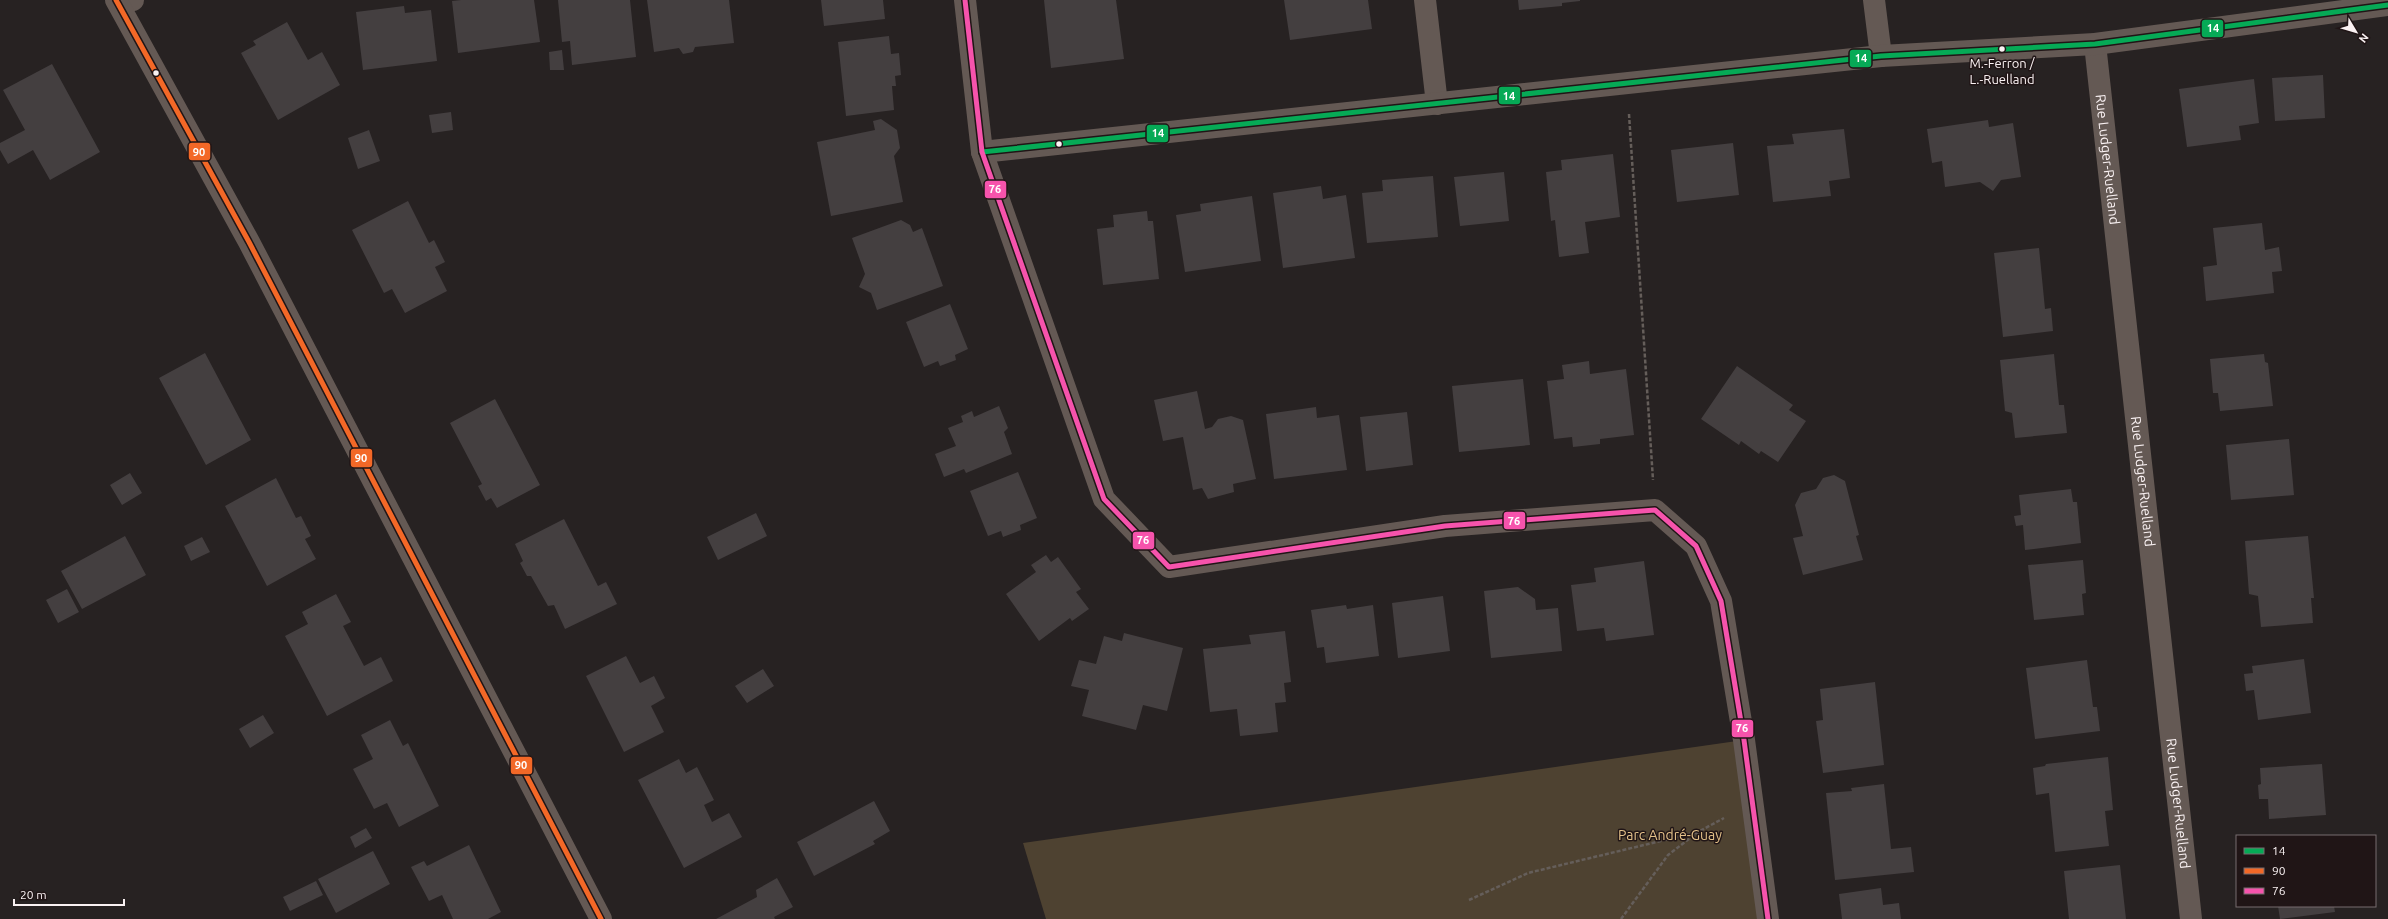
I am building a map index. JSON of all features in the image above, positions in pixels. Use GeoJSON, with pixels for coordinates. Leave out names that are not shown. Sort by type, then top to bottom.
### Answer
{"type":"FeatureCollection","features":[{"type":"Feature","properties":{"kind":"street"},"geometry":{"type":"LineString","coordinates":[[965,0],[982,152],[1104,499],[1169,567],[1446,526],[1655,510],[1696,546],[1721,601],[1752,802],[1768,919]]}},
{"type":"Feature","properties":{"kind":"street"},"geometry":{"type":"LineString","coordinates":[[1425,0],[1437,104]]}},
{"type":"Feature","properties":{"kind":"street"},"geometry":{"type":"LineString","coordinates":[[1874,0],[1880,56]]}},
{"type":"Feature","properties":{"kind":"street"},"geometry":{"type":"LineString","coordinates":[[122,1],[249,242],[600,919]]}},
{"type":"Feature","properties":{"kind":"street"},"geometry":{"type":"LineString","coordinates":[[982,152],[1880,56],[2095,44],[2388,5]]}},
{"type":"Feature","properties":{"kind":"street","name":"Rue Ludger-Ruelland"},"geometry":{"type":"LineString","coordinates":[[2095,44],[2191,919]]}},
{"type":"Feature","properties":{"kind":"path"},"geometry":{"type":"LineString","coordinates":[[1627,84],[1655,510]]}},
{"type":"Feature","properties":{"kind":"path"},"geometry":{"type":"LineString","coordinates":[[1622,919],[1668,855],[1698,832],[1752,802]]}},
{"type":"Feature","properties":{"kind":"path"},"geometry":{"type":"LineString","coordinates":[[1469,900],[1528,873],[1698,832]]}},
{"type":"Feature","properties":{"kind":"green space","name":"Parc André-Guay"},"geometry":{"type":"Polygon","coordinates":[[[1744,740],[1768,919],[1046,919],[1023,843],[1744,740]]]}},
{"type":"Feature","properties":{"kind":"building"},"geometry":{"type":"Polygon","coordinates":[[[534,0],[540,42],[458,53],[452,1],[534,0]]]}},
{"type":"Feature","properties":{"kind":"building"},"geometry":{"type":"Polygon","coordinates":[[[558,0],[630,0],[636,57],[572,65],[570,41],[562,42],[558,0]]]}},
{"type":"Feature","properties":{"kind":"building"},"geometry":{"type":"Polygon","coordinates":[[[647,0],[729,0],[734,43],[695,47],[693,52],[683,54],[679,48],[654,52],[647,0]]]}},
{"type":"Feature","properties":{"kind":"building"},"geometry":{"type":"Polygon","coordinates":[[[821,0],[883,0],[885,19],[824,26],[821,0]]]}},
{"type":"Feature","properties":{"kind":"building"},"geometry":{"type":"Polygon","coordinates":[[[1044,0],[1116,0],[1124,59],[1051,68],[1044,0]]]}},
{"type":"Feature","properties":{"kind":"building"},"geometry":{"type":"Polygon","coordinates":[[[1284,0],[1368,0],[1372,29],[1290,40],[1284,0]]]}},
{"type":"Feature","properties":{"kind":"building"},"geometry":{"type":"Polygon","coordinates":[[[1518,0],[1580,1],[1562,3],[1562,6],[1519,10],[1518,0]]]}},
{"type":"Feature","properties":{"kind":"building"},"geometry":{"type":"Polygon","coordinates":[[[404,6],[405,13],[431,10],[437,61],[363,70],[356,12],[404,6]]]}},
{"type":"Feature","properties":{"kind":"building"},"geometry":{"type":"Polygon","coordinates":[[[287,22],[308,60],[322,52],[340,85],[278,120],[241,53],[256,45],[253,41],[287,22]]]}},
{"type":"Feature","properties":{"kind":"building"},"geometry":{"type":"Polygon","coordinates":[[[889,36],[891,54],[899,53],[901,75],[895,76],[896,86],[892,86],[894,110],[846,116],[838,42],[889,36]]]}},
{"type":"Feature","properties":{"kind":"building"},"geometry":{"type":"Polygon","coordinates":[[[562,50],[564,70],[550,70],[549,52],[562,50]]]}},
{"type":"Feature","properties":{"kind":"building"},"geometry":{"type":"Polygon","coordinates":[[[52,64],[100,152],[50,180],[33,150],[8,164],[0,150],[0,143],[25,130],[3,90],[52,64]]]}},
{"type":"Feature","properties":{"kind":"building"},"geometry":{"type":"Polygon","coordinates":[[[2323,75],[2325,118],[2275,121],[2272,78],[2323,75]]]}},
{"type":"Feature","properties":{"kind":"building"},"geometry":{"type":"Polygon","coordinates":[[[2254,79],[2259,123],[2239,126],[2241,140],[2187,147],[2179,89],[2254,79]]]}},
{"type":"Feature","properties":{"kind":"building"},"geometry":{"type":"Polygon","coordinates":[[[451,112],[453,130],[432,133],[429,115],[451,112]]]}},
{"type":"Feature","properties":{"kind":"building"},"geometry":{"type":"Polygon","coordinates":[[[881,119],[897,130],[900,148],[894,156],[903,202],[831,216],[817,142],[875,130],[873,121],[881,119]]]}},
{"type":"Feature","properties":{"kind":"building"},"geometry":{"type":"Polygon","coordinates":[[[1988,120],[1989,127],[2013,123],[2021,177],[2001,180],[1993,191],[1980,182],[1945,187],[1942,161],[1932,163],[1927,129],[1988,120]]]}},
{"type":"Feature","properties":{"kind":"building"},"geometry":{"type":"Polygon","coordinates":[[[1844,129],[1850,178],[1829,181],[1831,196],[1773,202],[1767,146],[1794,144],[1792,134],[1844,129]]]}},
{"type":"Feature","properties":{"kind":"building"},"geometry":{"type":"Polygon","coordinates":[[[369,130],[380,161],[358,169],[348,138],[369,130]]]}},
{"type":"Feature","properties":{"kind":"building"},"geometry":{"type":"Polygon","coordinates":[[[1733,143],[1739,195],[1677,202],[1671,150],[1733,143]]]}},
{"type":"Feature","properties":{"kind":"building"},"geometry":{"type":"Polygon","coordinates":[[[1613,154],[1620,217],[1585,222],[1589,253],[1559,257],[1555,220],[1551,221],[1546,172],[1562,170],[1561,160],[1613,154]]]}},
{"type":"Feature","properties":{"kind":"building"},"geometry":{"type":"Polygon","coordinates":[[[1504,172],[1509,221],[1460,226],[1454,177],[1504,172]]]}},
{"type":"Feature","properties":{"kind":"building"},"geometry":{"type":"Polygon","coordinates":[[[1433,176],[1438,237],[1367,243],[1362,193],[1383,191],[1382,180],[1433,176]]]}},
{"type":"Feature","properties":{"kind":"building"},"geometry":{"type":"Polygon","coordinates":[[[1321,186],[1323,199],[1346,195],[1355,258],[1283,268],[1273,193],[1321,186]]]}},
{"type":"Feature","properties":{"kind":"building"},"geometry":{"type":"Polygon","coordinates":[[[1252,196],[1261,261],[1185,272],[1176,215],[1201,211],[1200,204],[1252,196]]]}},
{"type":"Feature","properties":{"kind":"building"},"geometry":{"type":"Polygon","coordinates":[[[408,201],[429,243],[434,240],[445,262],[435,267],[447,291],[405,313],[392,289],[384,293],[352,230],[408,201]]]}},
{"type":"Feature","properties":{"kind":"building"},"geometry":{"type":"Polygon","coordinates":[[[1147,211],[1148,221],[1153,221],[1159,279],[1103,285],[1097,229],[1114,227],[1113,215],[1147,211]]]}},
{"type":"Feature","properties":{"kind":"building"},"geometry":{"type":"Polygon","coordinates":[[[901,220],[910,225],[913,232],[922,228],[943,286],[877,310],[871,293],[859,287],[865,274],[852,238],[901,220]]]}},
{"type":"Feature","properties":{"kind":"building"},"geometry":{"type":"Polygon","coordinates":[[[2262,223],[2265,250],[2279,247],[2282,271],[2272,272],[2274,293],[2206,301],[2203,267],[2217,265],[2213,228],[2262,223]]]}},
{"type":"Feature","properties":{"kind":"building"},"geometry":{"type":"Polygon","coordinates":[[[2039,248],[2045,309],[2051,308],[2053,331],[2003,337],[1994,253],[2039,248]]]}},
{"type":"Feature","properties":{"kind":"building"},"geometry":{"type":"Polygon","coordinates":[[[950,304],[968,349],[955,355],[956,360],[940,366],[938,361],[924,367],[906,322],[950,304]]]}},
{"type":"Feature","properties":{"kind":"building"},"geometry":{"type":"Polygon","coordinates":[[[205,353],[251,440],[206,465],[159,378],[205,353]]]}},
{"type":"Feature","properties":{"kind":"building"},"geometry":{"type":"Polygon","coordinates":[[[2054,354],[2059,405],[2064,405],[2067,433],[2015,438],[2012,413],[2005,411],[2000,360],[2054,354]]]}},
{"type":"Feature","properties":{"kind":"building"},"geometry":{"type":"Polygon","coordinates":[[[2264,354],[2265,362],[2268,363],[2273,406],[2220,411],[2218,393],[2213,393],[2210,359],[2264,354]]]}},
{"type":"Feature","properties":{"kind":"building"},"geometry":{"type":"Polygon","coordinates":[[[1589,361],[1590,374],[1626,369],[1634,435],[1600,439],[1600,444],[1573,447],[1572,437],[1554,439],[1547,381],[1564,379],[1562,365],[1589,361]]]}},
{"type":"Feature","properties":{"kind":"building"},"geometry":{"type":"Polygon","coordinates":[[[1737,366],[1793,405],[1789,410],[1806,421],[1778,462],[1761,451],[1759,454],[1741,441],[1739,445],[1701,419],[1737,366]]]}},
{"type":"Feature","properties":{"kind":"building"},"geometry":{"type":"Polygon","coordinates":[[[1523,379],[1530,445],[1459,452],[1452,386],[1523,379]]]}},
{"type":"Feature","properties":{"kind":"building"},"geometry":{"type":"Polygon","coordinates":[[[1197,391],[1205,429],[1212,427],[1218,419],[1231,416],[1243,420],[1256,479],[1233,484],[1234,492],[1208,499],[1202,488],[1193,490],[1183,437],[1163,441],[1154,400],[1197,391]]]}},
{"type":"Feature","properties":{"kind":"building"},"geometry":{"type":"Polygon","coordinates":[[[495,399],[540,485],[497,508],[491,498],[486,501],[478,486],[482,484],[450,423],[495,399]]]}},
{"type":"Feature","properties":{"kind":"building"},"geometry":{"type":"Polygon","coordinates":[[[999,406],[1008,428],[1004,432],[1012,454],[966,473],[964,469],[944,477],[935,454],[956,446],[948,428],[963,422],[961,416],[972,411],[974,417],[999,406]]]}},
{"type":"Feature","properties":{"kind":"building"},"geometry":{"type":"Polygon","coordinates":[[[1316,407],[1317,418],[1339,415],[1347,470],[1274,479],[1266,414],[1316,407]]]}},
{"type":"Feature","properties":{"kind":"building"},"geometry":{"type":"Polygon","coordinates":[[[1407,412],[1413,465],[1366,471],[1360,417],[1407,412]]]}},
{"type":"Feature","properties":{"kind":"building"},"geometry":{"type":"Polygon","coordinates":[[[2289,439],[2294,495],[2231,500],[2226,445],[2289,439]]]}},
{"type":"Feature","properties":{"kind":"building"},"geometry":{"type":"Polygon","coordinates":[[[1018,472],[1037,518],[1020,525],[1021,530],[1003,537],[1001,531],[988,536],[970,491],[1018,472]]]}},
{"type":"Feature","properties":{"kind":"building"},"geometry":{"type":"Polygon","coordinates":[[[130,473],[142,493],[122,505],[110,485],[130,473]]]}},
{"type":"Feature","properties":{"kind":"building"},"geometry":{"type":"Polygon","coordinates":[[[1834,475],[1845,481],[1859,535],[1856,536],[1863,560],[1803,575],[1793,538],[1803,536],[1795,505],[1801,493],[1816,489],[1823,478],[1834,475]]]}},
{"type":"Feature","properties":{"kind":"building"},"geometry":{"type":"Polygon","coordinates":[[[276,478],[296,518],[301,516],[311,536],[305,539],[316,559],[267,586],[225,506],[276,478]]]}},
{"type":"Feature","properties":{"kind":"building"},"geometry":{"type":"Polygon","coordinates":[[[2071,489],[2073,502],[2077,502],[2081,543],[2025,550],[2023,525],[2016,526],[2014,516],[2021,515],[2019,495],[2071,489]]]}},
{"type":"Feature","properties":{"kind":"building"},"geometry":{"type":"Polygon","coordinates":[[[756,513],[767,536],[718,560],[707,537],[756,513]]]}},
{"type":"Feature","properties":{"kind":"building"},"geometry":{"type":"Polygon","coordinates":[[[564,519],[598,586],[606,582],[617,604],[565,629],[554,605],[548,606],[531,576],[527,576],[520,563],[523,561],[515,544],[564,519]]]}},
{"type":"Feature","properties":{"kind":"building"},"geometry":{"type":"Polygon","coordinates":[[[125,536],[146,575],[82,609],[61,571],[125,536]]]}},
{"type":"Feature","properties":{"kind":"building"},"geometry":{"type":"Polygon","coordinates":[[[2308,536],[2314,598],[2311,598],[2313,623],[2261,627],[2258,596],[2249,594],[2245,541],[2308,536]]]}},
{"type":"Feature","properties":{"kind":"building"},"geometry":{"type":"Polygon","coordinates":[[[202,537],[210,552],[191,561],[184,546],[202,537]]]}},
{"type":"Feature","properties":{"kind":"building"},"geometry":{"type":"Polygon","coordinates":[[[1046,555],[1051,562],[1058,557],[1081,589],[1076,592],[1089,609],[1072,621],[1070,618],[1039,641],[1006,594],[1036,572],[1031,565],[1046,555]]]}},
{"type":"Feature","properties":{"kind":"building"},"geometry":{"type":"Polygon","coordinates":[[[2083,560],[2086,593],[2082,594],[2084,615],[2034,620],[2028,565],[2083,560]]]}},
{"type":"Feature","properties":{"kind":"building"},"geometry":{"type":"Polygon","coordinates":[[[1644,561],[1654,635],[1606,641],[1604,628],[1577,631],[1571,585],[1596,582],[1594,568],[1644,561]]]}},
{"type":"Feature","properties":{"kind":"building"},"geometry":{"type":"Polygon","coordinates":[[[1518,587],[1535,599],[1536,610],[1558,608],[1562,651],[1491,658],[1484,591],[1518,587]]]}},
{"type":"Feature","properties":{"kind":"building"},"geometry":{"type":"Polygon","coordinates":[[[67,589],[79,612],[58,623],[46,600],[67,589]]]}},
{"type":"Feature","properties":{"kind":"building"},"geometry":{"type":"Polygon","coordinates":[[[336,594],[351,622],[343,626],[364,666],[381,657],[393,681],[327,716],[285,636],[308,624],[302,612],[336,594]]]}},
{"type":"Feature","properties":{"kind":"building"},"geometry":{"type":"Polygon","coordinates":[[[1443,596],[1450,651],[1398,658],[1392,603],[1443,596]]]}},
{"type":"Feature","properties":{"kind":"building"},"geometry":{"type":"Polygon","coordinates":[[[1346,605],[1347,609],[1373,605],[1379,656],[1326,663],[1324,647],[1317,648],[1311,610],[1346,605]]]}},
{"type":"Feature","properties":{"kind":"building"},"geometry":{"type":"Polygon","coordinates":[[[1285,631],[1291,682],[1284,683],[1286,702],[1275,703],[1278,732],[1240,736],[1237,709],[1210,712],[1203,649],[1251,644],[1249,635],[1285,631]]]}},
{"type":"Feature","properties":{"kind":"building"},"geometry":{"type":"Polygon","coordinates":[[[1124,633],[1183,648],[1167,711],[1143,705],[1136,730],[1082,716],[1089,690],[1071,686],[1079,660],[1096,664],[1104,636],[1122,641],[1124,633]]]}},
{"type":"Feature","properties":{"kind":"building"},"geometry":{"type":"Polygon","coordinates":[[[626,656],[640,683],[654,676],[665,698],[651,706],[664,732],[624,752],[586,676],[626,656]]]}},
{"type":"Feature","properties":{"kind":"building"},"geometry":{"type":"Polygon","coordinates":[[[2304,659],[2311,713],[2258,720],[2254,690],[2246,691],[2244,674],[2253,673],[2252,666],[2304,659]]]}},
{"type":"Feature","properties":{"kind":"building"},"geometry":{"type":"Polygon","coordinates":[[[2087,660],[2093,707],[2097,707],[2100,731],[2035,739],[2026,668],[2087,660]]]}},
{"type":"Feature","properties":{"kind":"building"},"geometry":{"type":"Polygon","coordinates":[[[763,669],[774,686],[747,703],[735,686],[763,669]]]}},
{"type":"Feature","properties":{"kind":"building"},"geometry":{"type":"Polygon","coordinates":[[[1875,682],[1884,765],[1823,773],[1816,721],[1823,720],[1820,689],[1875,682]]]}},
{"type":"Feature","properties":{"kind":"building"},"geometry":{"type":"Polygon","coordinates":[[[263,715],[274,733],[250,748],[239,729],[263,715]]]}},
{"type":"Feature","properties":{"kind":"building"},"geometry":{"type":"Polygon","coordinates":[[[390,720],[403,746],[408,743],[439,806],[399,827],[387,803],[374,809],[353,769],[373,759],[361,735],[390,720]]]}},
{"type":"Feature","properties":{"kind":"building"},"geometry":{"type":"Polygon","coordinates":[[[2108,757],[2113,810],[2105,811],[2109,846],[2055,852],[2049,793],[2036,795],[2033,768],[2045,766],[2046,764],[2108,757]]]}},
{"type":"Feature","properties":{"kind":"building"},"geometry":{"type":"Polygon","coordinates":[[[679,759],[686,773],[697,767],[714,800],[704,805],[712,822],[729,813],[742,837],[684,868],[638,780],[679,759]]]}},
{"type":"Feature","properties":{"kind":"building"},"geometry":{"type":"Polygon","coordinates":[[[2322,764],[2326,815],[2269,819],[2268,799],[2259,799],[2258,785],[2261,784],[2260,768],[2322,764]]]}},
{"type":"Feature","properties":{"kind":"building"},"geometry":{"type":"Polygon","coordinates":[[[1884,784],[1891,849],[1911,847],[1914,872],[1835,880],[1826,793],[1852,791],[1851,788],[1884,784]]]}},
{"type":"Feature","properties":{"kind":"building"},"geometry":{"type":"Polygon","coordinates":[[[874,801],[890,831],[873,841],[875,844],[814,876],[797,842],[874,801]]]}},
{"type":"Feature","properties":{"kind":"building"},"geometry":{"type":"Polygon","coordinates":[[[366,828],[372,838],[355,848],[350,837],[366,828]]]}},
{"type":"Feature","properties":{"kind":"building"},"geometry":{"type":"Polygon","coordinates":[[[469,845],[501,912],[488,919],[453,919],[442,895],[429,901],[411,867],[424,861],[427,866],[469,845]]]}},
{"type":"Feature","properties":{"kind":"building"},"geometry":{"type":"Polygon","coordinates":[[[373,851],[390,884],[336,913],[318,879],[373,851]]]}},
{"type":"Feature","properties":{"kind":"building"},"geometry":{"type":"Polygon","coordinates":[[[2120,865],[2126,919],[2069,919],[2064,871],[2120,865]]]}},
{"type":"Feature","properties":{"kind":"building"},"geometry":{"type":"Polygon","coordinates":[[[777,878],[793,907],[774,917],[775,919],[716,919],[757,897],[756,890],[777,878]]]}},
{"type":"Feature","properties":{"kind":"building"},"geometry":{"type":"Polygon","coordinates":[[[316,881],[323,895],[290,911],[283,897],[316,881]]]}},
{"type":"Feature","properties":{"kind":"building"},"geometry":{"type":"Polygon","coordinates":[[[1881,888],[1883,905],[1899,903],[1901,919],[1842,919],[1839,894],[1881,888]]]}},
{"type":"Feature","properties":{"kind":"building"},"geometry":{"type":"Polygon","coordinates":[[[2278,907],[2334,907],[2335,912],[2280,919],[2278,907]]]}},
{"type":"Feature","properties":{"kind":"transit line","name":"90"},"geometry":{"type":"LineString","coordinates":[[116,0],[249,242],[601,919]]}},
{"type":"Feature","properties":{"kind":"transit line","name":"76"},"geometry":{"type":"LineString","coordinates":[[965,0],[982,152],[1104,499],[1169,567],[1445,526],[1655,510],[1696,546],[1721,601],[1744,740],[1768,919]]}},
{"type":"Feature","properties":{"kind":"transit line","name":"14"},"geometry":{"type":"LineString","coordinates":[[982,152],[1881,56],[2095,44],[2388,5]]}},
{"type":"Feature","properties":{"kind":"place","name":"M.-Ferron / L.-Ruelland"},"geometry":{"type":"Point","coordinates":[2002,49]}}]}
